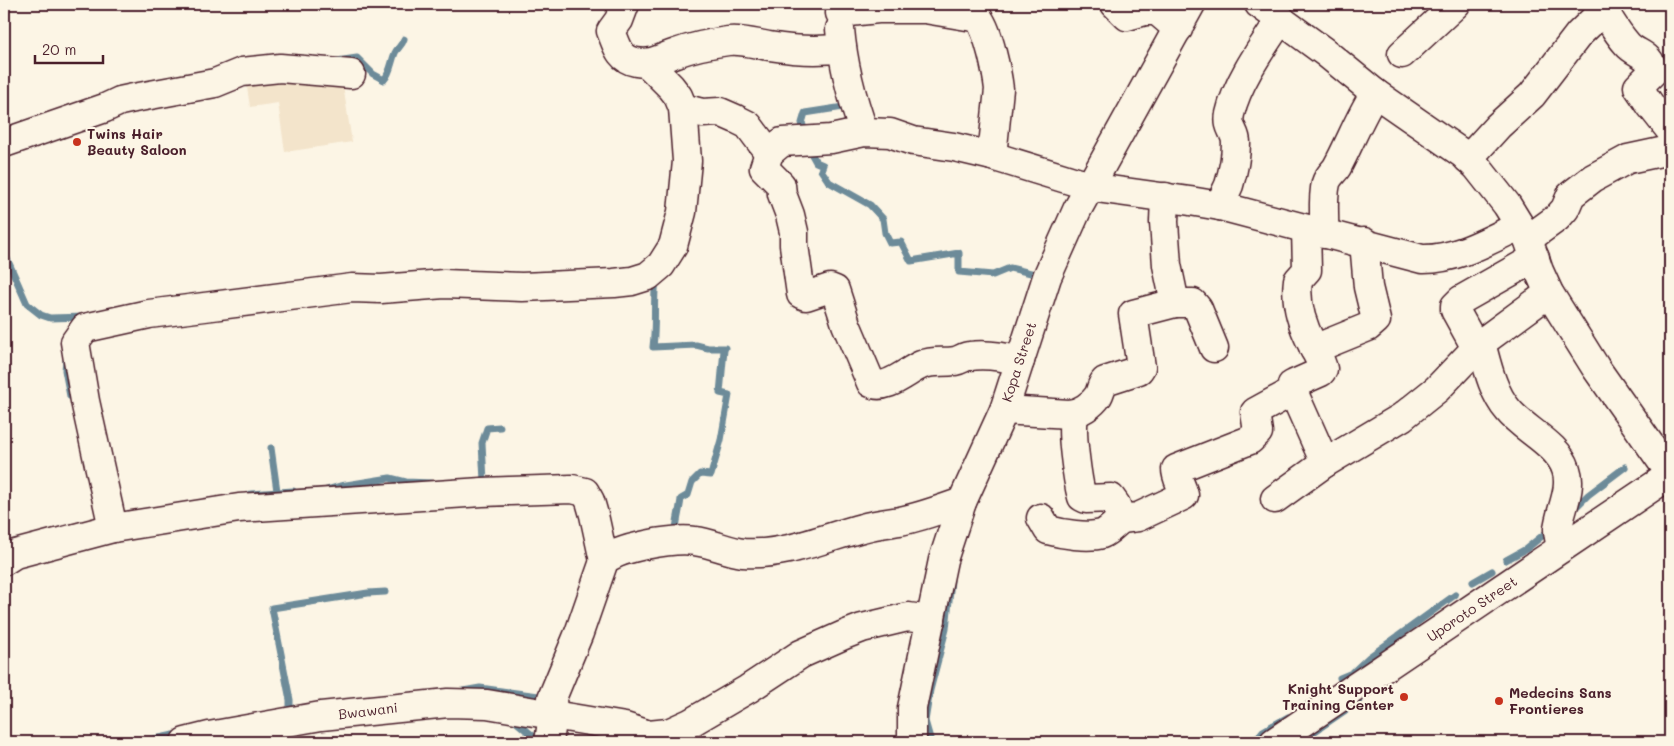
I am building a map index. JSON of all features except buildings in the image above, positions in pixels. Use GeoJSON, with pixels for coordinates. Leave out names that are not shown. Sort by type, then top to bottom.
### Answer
{"type":"FeatureCollection","features":[{"type":"Feature","properties":{"kind":"street"},"geometry":{"type":"LineString","coordinates":[[114,528],[75,342],[85,328],[148,314],[352,288],[381,289],[444,284],[522,287],[614,283],[632,281],[648,276],[661,265],[673,246],[682,212],[687,161],[683,108],[678,96],[671,87],[648,64],[626,59],[621,54],[611,31],[619,20],[625,4]]}},
{"type":"Feature","properties":{"kind":"street"},"geometry":{"type":"LineString","coordinates":[[1115,4],[1126,16],[1145,11],[1157,11],[1178,29]]}},
{"type":"Feature","properties":{"kind":"street","name":"Kopa Street"},"geometry":{"type":"LineString","coordinates":[[912,742],[912,708],[943,560],[962,502],[1004,410],[1047,277],[1077,210],[1191,4]]}},
{"type":"Feature","properties":{"kind":"street"},"geometry":{"type":"LineString","coordinates":[[1402,54],[1456,4]]}},
{"type":"Feature","properties":{"kind":"street"},"geometry":{"type":"LineString","coordinates":[[1468,159],[1498,126],[1532,95],[1579,34],[1607,7],[1630,47],[1640,52],[1650,63],[1653,72],[1638,86],[1670,130]]}},
{"type":"Feature","properties":{"kind":"street"},"geometry":{"type":"LineString","coordinates":[[864,132],[853,100],[842,48],[840,8],[925,9],[974,17],[979,19],[988,39],[998,79],[999,90],[992,156]]}},
{"type":"Feature","properties":{"kind":"street"},"geometry":{"type":"LineString","coordinates":[[1220,206],[1229,184],[1236,142],[1229,126],[1230,114],[1253,63],[1270,11],[1326,53],[1375,94],[1478,167],[1493,186],[1528,241],[1549,293],[1596,368],[1670,474]]}},
{"type":"Feature","properties":{"kind":"street"},"geometry":{"type":"LineString","coordinates":[[648,64],[679,52],[728,41],[743,41],[800,51],[842,48]]}},
{"type":"Feature","properties":{"kind":"street"},"geometry":{"type":"LineString","coordinates":[[4,144],[120,101],[215,83],[242,72],[280,68],[351,74]]}},
{"type":"Feature","properties":{"kind":"street"},"geometry":{"type":"LineString","coordinates":[[1041,518],[1048,530],[1072,534],[1103,534],[1121,519],[1138,517],[1183,496],[1183,490],[1176,469],[1250,440],[1258,432],[1255,412],[1277,401],[1292,390],[1294,384],[1323,369],[1306,333],[1301,316],[1297,293],[1298,280],[1307,270],[1327,179],[1337,168],[1356,133],[1364,112],[1375,94]]}},
{"type":"Feature","properties":{"kind":"street"},"geometry":{"type":"LineString","coordinates":[[683,108],[702,113],[720,112],[748,125],[769,153]]}},
{"type":"Feature","properties":{"kind":"street"},"geometry":{"type":"LineString","coordinates":[[1020,361],[1001,357],[969,356],[957,361],[929,362],[879,386],[871,383],[846,324],[835,290],[830,288],[806,296],[801,294],[794,232],[790,215],[782,194],[781,185],[764,168],[769,153],[782,142],[794,140],[822,140],[864,132],[890,133],[914,141],[954,147],[992,156],[1090,186],[1220,206],[1364,242],[1406,256],[1432,259],[1528,241]]}},
{"type":"Feature","properties":{"kind":"street"},"geometry":{"type":"LineString","coordinates":[[1561,548],[1558,530],[1569,481],[1566,469],[1559,457],[1541,439],[1514,418],[1506,408],[1496,390],[1479,346],[1455,310],[1455,306],[1528,241],[1557,218],[1565,209],[1571,195],[1593,178],[1628,159],[1670,150]]}},
{"type":"Feature","properties":{"kind":"street"},"geometry":{"type":"LineString","coordinates":[[1165,197],[1164,222],[1167,265],[1175,303]]}},
{"type":"Feature","properties":{"kind":"street"},"geometry":{"type":"LineString","coordinates":[[1314,349],[1368,327],[1376,320],[1367,281],[1364,242]]}},
{"type":"Feature","properties":{"kind":"street"},"geometry":{"type":"LineString","coordinates":[[1275,499],[1326,463],[1402,417],[1437,389],[1479,346],[1549,293]]}},
{"type":"Feature","properties":{"kind":"street"},"geometry":{"type":"LineString","coordinates":[[1004,410],[1075,414],[1096,399],[1105,381],[1139,370],[1141,367],[1133,314],[1175,303],[1193,304],[1198,309],[1214,348]]}},
{"type":"Feature","properties":{"kind":"street"},"geometry":{"type":"LineString","coordinates":[[1292,390],[1326,463]]}},
{"type":"Feature","properties":{"kind":"street"},"geometry":{"type":"LineString","coordinates":[[1075,414],[1073,422],[1082,497],[1086,499],[1111,498],[1116,505],[1121,519]]}},
{"type":"Feature","properties":{"kind":"street","name":"Uporoto Street"},"geometry":{"type":"LineString","coordinates":[[1274,742],[1670,474]]}},
{"type":"Feature","properties":{"kind":"street"},"geometry":{"type":"LineString","coordinates":[[4,561],[16,554],[114,528],[239,508],[482,492],[572,489],[585,492],[590,501],[604,560]]}},
{"type":"Feature","properties":{"kind":"street"},"geometry":{"type":"LineString","coordinates":[[549,742],[553,715],[552,698],[579,633],[604,560],[610,555],[627,549],[682,541],[695,541],[735,552],[777,551],[863,528],[921,516],[962,502]]}},
{"type":"Feature","properties":{"kind":"street","name":"Bwawani"},"geometry":{"type":"LineString","coordinates":[[185,742],[321,716],[448,703],[487,704],[625,727],[649,736],[668,733],[690,723],[748,689],[802,654],[844,635],[862,628],[908,617],[931,620]]}},
{"type":"Feature","properties":{"kind":"shaded area"},"geometry":{"type":"Polygon","coordinates":[[[340,66],[352,142],[285,152],[278,103],[250,107],[246,80],[340,66]]]}},
{"type":"Feature","properties":{"kind":"waterway"},"geometry":{"type":"LineString","coordinates":[[337,61],[357,58],[373,74],[384,80],[390,70],[395,53],[404,39]]}},
{"type":"Feature","properties":{"kind":"waterway"},"geometry":{"type":"LineString","coordinates":[[800,133],[805,131],[802,123],[805,113],[850,106]]}},
{"type":"Feature","properties":{"kind":"waterway"},"geometry":{"type":"LineString","coordinates":[[807,146],[816,162],[823,165],[821,170],[829,182],[870,205],[883,219],[885,233],[890,243],[901,242],[911,261],[959,253],[959,272],[993,275],[1010,268],[1043,276]]}},
{"type":"Feature","properties":{"kind":"waterway"},"geometry":{"type":"LineString","coordinates":[[4,252],[27,304],[41,315],[50,318],[86,317]]}},
{"type":"Feature","properties":{"kind":"waterway"},"geometry":{"type":"LineString","coordinates":[[656,279],[653,347],[696,345],[708,348],[725,348],[720,393],[729,395],[721,440],[711,475],[700,474],[692,482],[688,495],[681,499],[676,534]]}},
{"type":"Feature","properties":{"kind":"waterway"},"geometry":{"type":"LineString","coordinates":[[66,360],[65,370],[70,396]]}},
{"type":"Feature","properties":{"kind":"waterway"},"geometry":{"type":"LineString","coordinates":[[479,484],[484,481],[482,443],[487,428],[500,427]]}},
{"type":"Feature","properties":{"kind":"waterway"},"geometry":{"type":"LineString","coordinates":[[271,448],[277,491]]}},
{"type":"Feature","properties":{"kind":"waterway"},"geometry":{"type":"LineString","coordinates":[[1573,510],[1588,495],[1625,467]]}},
{"type":"Feature","properties":{"kind":"waterway"},"geometry":{"type":"LineString","coordinates":[[323,491],[340,486],[390,478],[406,482],[431,483]]}},
{"type":"Feature","properties":{"kind":"waterway"},"geometry":{"type":"LineString","coordinates":[[251,494],[293,491]]}},
{"type":"Feature","properties":{"kind":"waterway"},"geometry":{"type":"LineString","coordinates":[[1506,560],[1526,549],[1547,532]]}},
{"type":"Feature","properties":{"kind":"waterway"},"geometry":{"type":"LineString","coordinates":[[1473,582],[1492,571]]}},
{"type":"Feature","properties":{"kind":"waterway"},"geometry":{"type":"LineString","coordinates":[[931,742],[925,721],[930,690],[946,629],[951,581]]}},
{"type":"Feature","properties":{"kind":"waterway"},"geometry":{"type":"LineString","coordinates":[[283,713],[290,710],[290,700],[272,608],[385,592]]}},
{"type":"Feature","properties":{"kind":"waterway"},"geometry":{"type":"LineString","coordinates":[[1340,678],[1352,673],[1369,657],[1455,595]]}},
{"type":"Feature","properties":{"kind":"waterway"},"geometry":{"type":"LineString","coordinates":[[463,691],[480,688],[546,697]]}},
{"type":"Feature","properties":{"kind":"waterway"},"geometry":{"type":"LineString","coordinates":[[1299,742],[1360,700]]}},
{"type":"Feature","properties":{"kind":"waterway"},"geometry":{"type":"LineString","coordinates":[[1254,742],[1263,731],[1288,717]]}},
{"type":"Feature","properties":{"kind":"waterway"},"geometry":{"type":"LineString","coordinates":[[513,719],[540,742]]}},
{"type":"Feature","properties":{"kind":"waterway"},"geometry":{"type":"LineString","coordinates":[[141,742],[183,733]]}},
{"type":"Feature","properties":{"kind":"place","name":"Twins Hair Beauty Saloon"},"geometry":{"type":"Point","coordinates":[77,142]}},
{"type":"Feature","properties":{"kind":"place","name":"Knight Support Training Center"},"geometry":{"type":"Point","coordinates":[1404,697]}},
{"type":"Feature","properties":{"kind":"place","name":"Medecins Sans Frontieres"},"geometry":{"type":"Point","coordinates":[1499,701]}}]}
